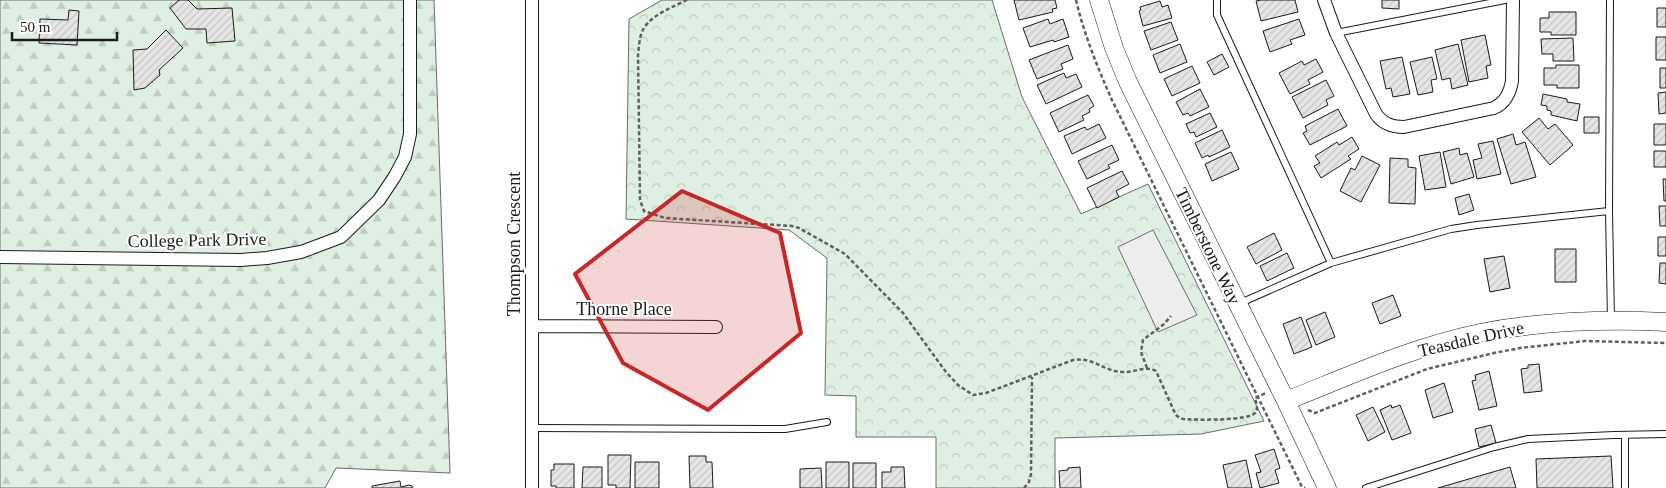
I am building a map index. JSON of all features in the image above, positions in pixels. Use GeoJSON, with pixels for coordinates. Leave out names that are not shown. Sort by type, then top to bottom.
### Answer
{"type":"FeatureCollection","features":[{"type":"Feature","properties":{"kind":"street","name":"College Park Drive"},"geometry":{"type":"LineString","coordinates":[[0,258],[241,260],[268,258],[301,252],[341,237],[379,200],[405,157],[410,134],[410,0]]}},
{"type":"Feature","properties":{"kind":"street","name":"Thompson Crescent"},"geometry":{"type":"LineString","coordinates":[[532,0],[532,488]]}},
{"type":"Feature","properties":{"kind":"street","name":"Timberstone Way"},"geometry":{"type":"LineString","coordinates":[[1099,0],[1114,48],[1128,82],[1327,488]]}},
{"type":"Feature","properties":{"kind":"street"},"geometry":{"type":"LineString","coordinates":[[1324,0],[1336,33],[1376,114],[1384,123],[1397,127],[1494,108],[1504,102],[1512,81],[1512,0]]}},
{"type":"Feature","properties":{"kind":"street","name":"Teasdale Drive"},"geometry":{"type":"LineString","coordinates":[[1286,401],[1396,357],[1464,337],[1532,325],[1610,320],[1666,322]]}},
{"type":"Feature","properties":{"kind":"street","name":"Thorne Place"},"geometry":{"type":"LineString","coordinates":[[532,326],[716,327]]}},
{"type":"Feature","properties":{"kind":"lane"},"geometry":{"type":"LineString","coordinates":[[1217,0],[1217,15],[1331,263]]}},
{"type":"Feature","properties":{"kind":"lane"},"geometry":{"type":"LineString","coordinates":[[1336,33],[1505,0]]}},
{"type":"Feature","properties":{"kind":"lane"},"geometry":{"type":"LineString","coordinates":[[1610,0],[1610,320]]}},
{"type":"Feature","properties":{"kind":"lane"},"geometry":{"type":"LineString","coordinates":[[1237,304],[1331,263],[1451,230],[1477,225],[1609,211]]}},
{"type":"Feature","properties":{"kind":"lane"},"geometry":{"type":"LineString","coordinates":[[532,428],[785,429],[827,422]]}},
{"type":"Feature","properties":{"kind":"lane"},"geometry":{"type":"LineString","coordinates":[[1625,434],[1625,488]]}},
{"type":"Feature","properties":{"kind":"lane"},"geometry":{"type":"LineString","coordinates":[[1366,488],[1494,447],[1528,440],[1625,434],[1666,434]]}},
{"type":"Feature","properties":{"kind":"path"},"geometry":{"type":"LineString","coordinates":[[687,0],[664,11],[651,20],[644,28],[640,42],[638,55],[640,200],[644,211],[665,218],[782,225],[799,228],[845,254],[903,313],[946,372],[967,392],[973,395],[986,393],[1074,360],[1083,359],[1092,361],[1114,372],[1124,373],[1147,368],[1156,371],[1174,412],[1183,419],[1226,419],[1252,416],[1256,413],[1258,407],[1255,398],[1266,393]]}},
{"type":"Feature","properties":{"kind":"path"},"geometry":{"type":"LineString","coordinates":[[1076,0],[1084,31],[1111,98],[1302,487],[1306,488]]}},
{"type":"Feature","properties":{"kind":"path"},"geometry":{"type":"LineString","coordinates":[[1147,368],[1141,352],[1143,340],[1164,324],[1170,316]]}},
{"type":"Feature","properties":{"kind":"path"},"geometry":{"type":"LineString","coordinates":[[1309,411],[1315,413],[1427,370],[1460,360],[1520,348],[1585,341],[1666,343]]}},
{"type":"Feature","properties":{"kind":"path"},"geometry":{"type":"LineString","coordinates":[[1024,488],[1029,482],[1030,474],[1032,376]]}},
{"type":"Feature","properties":{"kind":"highlighted area"},"geometry":{"type":"Polygon","coordinates":[[[682,191],[780,233],[801,333],[708,410],[623,363],[575,274],[682,191]]]}},
{"type":"Feature","properties":{"kind":"green space"},"geometry":{"type":"Polygon","coordinates":[[[0,0],[434,0],[450,473],[336,468],[325,488],[0,488],[0,0]]]}},
{"type":"Feature","properties":{"kind":"green space"},"geometry":{"type":"Polygon","coordinates":[[[662,0],[992,0],[1022,97],[1081,214],[1148,184],[1264,421],[1201,434],[1055,438],[1055,488],[936,488],[936,437],[856,437],[856,396],[825,395],[827,258],[789,230],[626,219],[629,19],[662,0]]]}},
{"type":"Feature","properties":{"kind":"shaded area"},"geometry":{"type":"Polygon","coordinates":[[[1153,230],[1197,315],[1158,332],[1118,247],[1153,230]]]}},
{"type":"Feature","properties":{"kind":"building"},"geometry":{"type":"Polygon","coordinates":[[[179,0],[188,0],[197,9],[232,8],[235,41],[207,43],[206,29],[186,29],[170,8],[179,0]]]}},
{"type":"Feature","properties":{"kind":"building"},"geometry":{"type":"Polygon","coordinates":[[[1014,0],[1055,0],[1057,8],[1052,9],[1053,12],[1019,20],[1014,0]]]}},
{"type":"Feature","properties":{"kind":"building"},"geometry":{"type":"Polygon","coordinates":[[[1295,0],[1298,12],[1261,21],[1256,1],[1295,0]]]}},
{"type":"Feature","properties":{"kind":"building"},"geometry":{"type":"Polygon","coordinates":[[[1382,0],[1399,0],[1399,9],[1382,8],[1382,0]]]}},
{"type":"Feature","properties":{"kind":"building"},"geometry":{"type":"Polygon","coordinates":[[[1160,1],[1162,7],[1168,5],[1172,18],[1143,26],[1139,11],[1141,10],[1140,7],[1160,1]]]}},
{"type":"Feature","properties":{"kind":"building"},"geometry":{"type":"Polygon","coordinates":[[[1657,8],[1666,8],[1666,27],[1657,27],[1657,8]]]}},
{"type":"Feature","properties":{"kind":"building"},"geometry":{"type":"Polygon","coordinates":[[[69,10],[79,11],[77,45],[39,43],[40,19],[68,20],[69,10]]]}},
{"type":"Feature","properties":{"kind":"building"},"geometry":{"type":"Polygon","coordinates":[[[1549,12],[1576,12],[1576,35],[1551,35],[1551,32],[1540,32],[1540,18],[1549,18],[1549,12]]]}},
{"type":"Feature","properties":{"kind":"building"},"geometry":{"type":"Polygon","coordinates":[[[1048,19],[1050,24],[1063,19],[1069,37],[1030,47],[1023,28],[1048,19]]]}},
{"type":"Feature","properties":{"kind":"building"},"geometry":{"type":"Polygon","coordinates":[[[1299,19],[1305,35],[1290,40],[1292,44],[1270,52],[1263,31],[1299,19]]]}},
{"type":"Feature","properties":{"kind":"building"},"geometry":{"type":"Polygon","coordinates":[[[1171,22],[1178,40],[1151,50],[1144,31],[1171,22]]]}},
{"type":"Feature","properties":{"kind":"building"},"geometry":{"type":"Polygon","coordinates":[[[166,30],[183,48],[159,70],[160,75],[145,88],[134,90],[133,50],[147,49],[166,30]]]}},
{"type":"Feature","properties":{"kind":"building"},"geometry":{"type":"Polygon","coordinates":[[[1485,35],[1491,65],[1486,66],[1488,78],[1469,82],[1461,40],[1485,35]]]}},
{"type":"Feature","properties":{"kind":"building"},"geometry":{"type":"Polygon","coordinates":[[[1656,37],[1666,37],[1666,60],[1656,60],[1656,37]]]}},
{"type":"Feature","properties":{"kind":"building"},"geometry":{"type":"Polygon","coordinates":[[[1573,38],[1574,61],[1553,61],[1553,54],[1542,54],[1541,39],[1573,38]]]}},
{"type":"Feature","properties":{"kind":"building"},"geometry":{"type":"Polygon","coordinates":[[[1180,44],[1187,62],[1160,73],[1153,55],[1180,44]]]}},
{"type":"Feature","properties":{"kind":"building"},"geometry":{"type":"Polygon","coordinates":[[[1458,44],[1468,85],[1452,89],[1450,78],[1442,80],[1435,50],[1458,44]]]}},
{"type":"Feature","properties":{"kind":"building"},"geometry":{"type":"Polygon","coordinates":[[[1068,45],[1073,59],[1061,64],[1063,69],[1037,79],[1029,60],[1068,45]]]}},
{"type":"Feature","properties":{"kind":"building"},"geometry":{"type":"Polygon","coordinates":[[[1222,54],[1229,67],[1214,75],[1207,62],[1222,54]]]}},
{"type":"Feature","properties":{"kind":"building"},"geometry":{"type":"Polygon","coordinates":[[[1402,57],[1410,94],[1393,97],[1391,88],[1386,89],[1380,61],[1402,57]]]}},
{"type":"Feature","properties":{"kind":"building"},"geometry":{"type":"Polygon","coordinates":[[[1432,57],[1437,79],[1431,80],[1433,92],[1418,95],[1410,62],[1432,57]]]}},
{"type":"Feature","properties":{"kind":"building"},"geometry":{"type":"Polygon","coordinates":[[[1316,59],[1323,72],[1308,80],[1310,84],[1290,94],[1279,73],[1302,61],[1304,65],[1316,59]]]}},
{"type":"Feature","properties":{"kind":"building"},"geometry":{"type":"Polygon","coordinates":[[[1556,65],[1579,65],[1579,88],[1557,88],[1557,85],[1544,85],[1544,68],[1556,68],[1556,65]]]}},
{"type":"Feature","properties":{"kind":"building"},"geometry":{"type":"Polygon","coordinates":[[[1192,66],[1200,83],[1172,96],[1164,79],[1192,66]]]}},
{"type":"Feature","properties":{"kind":"building"},"geometry":{"type":"Polygon","coordinates":[[[1660,68],[1666,68],[1666,88],[1660,88],[1660,68]]]}},
{"type":"Feature","properties":{"kind":"building"},"geometry":{"type":"Polygon","coordinates":[[[1064,73],[1066,78],[1076,74],[1082,87],[1046,104],[1037,85],[1064,73]]]}},
{"type":"Feature","properties":{"kind":"building"},"geometry":{"type":"Polygon","coordinates":[[[1326,80],[1334,96],[1326,100],[1328,105],[1303,118],[1292,97],[1326,80]]]}},
{"type":"Feature","properties":{"kind":"building"},"geometry":{"type":"Polygon","coordinates":[[[1200,89],[1209,107],[1190,116],[1188,113],[1183,115],[1176,102],[1200,89]]]}},
{"type":"Feature","properties":{"kind":"building"},"geometry":{"type":"Polygon","coordinates":[[[1666,92],[1666,113],[1659,114],[1658,93],[1666,92]]]}},
{"type":"Feature","properties":{"kind":"building"},"geometry":{"type":"Polygon","coordinates":[[[1543,94],[1580,104],[1577,121],[1551,115],[1551,111],[1547,110],[1547,106],[1541,105],[1543,94]]]}},
{"type":"Feature","properties":{"kind":"building"},"geometry":{"type":"Polygon","coordinates":[[[1088,95],[1094,106],[1089,109],[1090,112],[1082,116],[1084,120],[1059,132],[1050,113],[1088,95]]]}},
{"type":"Feature","properties":{"kind":"building"},"geometry":{"type":"Polygon","coordinates":[[[1338,109],[1347,126],[1310,145],[1303,133],[1307,131],[1305,126],[1338,109]]]}},
{"type":"Feature","properties":{"kind":"building"},"geometry":{"type":"Polygon","coordinates":[[[1210,113],[1217,127],[1196,137],[1194,132],[1190,133],[1186,124],[1210,113]]]}},
{"type":"Feature","properties":{"kind":"building"},"geometry":{"type":"Polygon","coordinates":[[[1584,117],[1599,117],[1599,133],[1584,133],[1584,117]]]}},
{"type":"Feature","properties":{"kind":"building"},"geometry":{"type":"Polygon","coordinates":[[[1539,118],[1548,129],[1555,124],[1573,145],[1550,165],[1522,132],[1539,118]]]}},
{"type":"Feature","properties":{"kind":"building"},"geometry":{"type":"Polygon","coordinates":[[[1099,124],[1106,138],[1072,154],[1064,136],[1085,127],[1087,130],[1099,124]]]}},
{"type":"Feature","properties":{"kind":"building"},"geometry":{"type":"Polygon","coordinates":[[[1654,124],[1666,124],[1666,145],[1654,145],[1654,124]]]}},
{"type":"Feature","properties":{"kind":"building"},"geometry":{"type":"Polygon","coordinates":[[[1222,130],[1230,147],[1209,157],[1208,155],[1202,158],[1195,143],[1222,130]]]}},
{"type":"Feature","properties":{"kind":"building"},"geometry":{"type":"Polygon","coordinates":[[[1513,134],[1516,145],[1525,142],[1536,177],[1511,184],[1497,139],[1513,134]]]}},
{"type":"Feature","properties":{"kind":"building"},"geometry":{"type":"Polygon","coordinates":[[[1352,137],[1359,149],[1348,156],[1351,159],[1321,178],[1314,166],[1320,163],[1315,156],[1337,142],[1339,145],[1352,137]]]}},
{"type":"Feature","properties":{"kind":"building"},"geometry":{"type":"Polygon","coordinates":[[[1493,141],[1501,174],[1477,179],[1473,160],[1482,158],[1478,144],[1493,141]]]}},
{"type":"Feature","properties":{"kind":"building"},"geometry":{"type":"Polygon","coordinates":[[[1112,145],[1119,160],[1108,165],[1110,168],[1087,179],[1078,161],[1112,145]]]}},
{"type":"Feature","properties":{"kind":"building"},"geometry":{"type":"Polygon","coordinates":[[[1459,148],[1460,155],[1467,153],[1474,177],[1451,184],[1443,152],[1459,148]]]}},
{"type":"Feature","properties":{"kind":"building"},"geometry":{"type":"Polygon","coordinates":[[[1654,151],[1666,151],[1666,167],[1654,167],[1654,151]]]}},
{"type":"Feature","properties":{"kind":"building"},"geometry":{"type":"Polygon","coordinates":[[[1231,152],[1239,169],[1212,181],[1205,164],[1231,152]]]}},
{"type":"Feature","properties":{"kind":"building"},"geometry":{"type":"Polygon","coordinates":[[[1440,152],[1446,187],[1425,190],[1419,156],[1440,152]]]}},
{"type":"Feature","properties":{"kind":"building"},"geometry":{"type":"Polygon","coordinates":[[[1362,156],[1380,165],[1361,202],[1340,191],[1351,168],[1355,170],[1362,156]]]}},
{"type":"Feature","properties":{"kind":"building"},"geometry":{"type":"Polygon","coordinates":[[[1390,158],[1408,159],[1408,167],[1416,168],[1415,204],[1389,203],[1390,158]]]}},
{"type":"Feature","properties":{"kind":"building"},"geometry":{"type":"Polygon","coordinates":[[[1122,171],[1129,184],[1116,191],[1119,197],[1097,208],[1087,188],[1122,171]]]}},
{"type":"Feature","properties":{"kind":"building"},"geometry":{"type":"Polygon","coordinates":[[[1663,179],[1666,179],[1666,201],[1664,201],[1663,179]]]}},
{"type":"Feature","properties":{"kind":"building"},"geometry":{"type":"Polygon","coordinates":[[[1469,194],[1474,210],[1459,215],[1455,198],[1469,194]]]}},
{"type":"Feature","properties":{"kind":"building"},"geometry":{"type":"Polygon","coordinates":[[[1659,206],[1666,206],[1666,226],[1660,226],[1659,206]]]}},
{"type":"Feature","properties":{"kind":"building"},"geometry":{"type":"Polygon","coordinates":[[[1274,233],[1282,250],[1256,264],[1247,247],[1274,233]]]}},
{"type":"Feature","properties":{"kind":"building"},"geometry":{"type":"Polygon","coordinates":[[[1658,237],[1666,237],[1666,256],[1658,256],[1658,237]]]}},
{"type":"Feature","properties":{"kind":"building"},"geometry":{"type":"Polygon","coordinates":[[[1555,249],[1576,249],[1576,282],[1555,282],[1555,249]]]}},
{"type":"Feature","properties":{"kind":"building"},"geometry":{"type":"Polygon","coordinates":[[[1287,253],[1294,268],[1267,281],[1260,266],[1287,253]]]}},
{"type":"Feature","properties":{"kind":"building"},"geometry":{"type":"Polygon","coordinates":[[[1504,256],[1510,288],[1490,292],[1484,259],[1504,256]]]}},
{"type":"Feature","properties":{"kind":"building"},"geometry":{"type":"Polygon","coordinates":[[[1660,263],[1666,263],[1666,284],[1659,283],[1660,263]]]}},
{"type":"Feature","properties":{"kind":"building"},"geometry":{"type":"Polygon","coordinates":[[[1393,295],[1401,316],[1380,324],[1372,303],[1393,295]]]}},
{"type":"Feature","properties":{"kind":"building"},"geometry":{"type":"Polygon","coordinates":[[[1325,312],[1335,337],[1316,345],[1306,320],[1325,312]]]}},
{"type":"Feature","properties":{"kind":"building"},"geometry":{"type":"Polygon","coordinates":[[[1301,317],[1312,347],[1294,354],[1283,324],[1301,317]]]}},
{"type":"Feature","properties":{"kind":"building"},"geometry":{"type":"Polygon","coordinates":[[[1539,364],[1542,391],[1524,393],[1521,369],[1528,368],[1528,365],[1539,364]]]}},
{"type":"Feature","properties":{"kind":"building"},"geometry":{"type":"Polygon","coordinates":[[[1489,371],[1497,406],[1479,410],[1472,381],[1476,380],[1475,375],[1489,371]]]}},
{"type":"Feature","properties":{"kind":"building"},"geometry":{"type":"Polygon","coordinates":[[[1444,383],[1453,412],[1433,418],[1425,390],[1444,383]]]}},
{"type":"Feature","properties":{"kind":"building"},"geometry":{"type":"Polygon","coordinates":[[[1391,405],[1392,408],[1400,405],[1411,433],[1392,440],[1380,410],[1391,405]]]}},
{"type":"Feature","properties":{"kind":"building"},"geometry":{"type":"Polygon","coordinates":[[[1373,407],[1385,432],[1368,441],[1356,415],[1373,407]]]}},
{"type":"Feature","properties":{"kind":"building"},"geometry":{"type":"Polygon","coordinates":[[[1491,425],[1496,443],[1479,447],[1475,429],[1491,425]]]}},
{"type":"Feature","properties":{"kind":"building"},"geometry":{"type":"Polygon","coordinates":[[[1274,449],[1280,468],[1275,470],[1279,483],[1260,488],[1256,473],[1261,472],[1255,455],[1274,449]]]}},
{"type":"Feature","properties":{"kind":"building"},"geometry":{"type":"Polygon","coordinates":[[[608,455],[631,455],[630,488],[616,488],[616,485],[608,485],[608,455]]]}},
{"type":"Feature","properties":{"kind":"building"},"geometry":{"type":"Polygon","coordinates":[[[689,456],[706,456],[706,462],[712,462],[713,488],[690,488],[689,456]]]}},
{"type":"Feature","properties":{"kind":"building"},"geometry":{"type":"Polygon","coordinates":[[[1611,456],[1613,488],[1537,488],[1536,459],[1611,456]]]}},
{"type":"Feature","properties":{"kind":"building"},"geometry":{"type":"Polygon","coordinates":[[[1246,460],[1252,488],[1228,488],[1223,465],[1246,460]]]}},
{"type":"Feature","properties":{"kind":"building"},"geometry":{"type":"Polygon","coordinates":[[[635,462],[659,462],[659,488],[635,488],[635,462]]]}},
{"type":"Feature","properties":{"kind":"building"},"geometry":{"type":"Polygon","coordinates":[[[826,462],[849,462],[849,488],[826,488],[826,462]]]}},
{"type":"Feature","properties":{"kind":"building"},"geometry":{"type":"Polygon","coordinates":[[[853,463],[876,463],[876,488],[853,488],[853,463]]]}},
{"type":"Feature","properties":{"kind":"building"},"geometry":{"type":"Polygon","coordinates":[[[554,464],[574,464],[574,488],[556,488],[556,486],[551,486],[551,470],[554,470],[554,464]]]}},
{"type":"Feature","properties":{"kind":"building"},"geometry":{"type":"Polygon","coordinates":[[[583,467],[602,467],[602,488],[582,488],[583,467]]]}},
{"type":"Feature","properties":{"kind":"building"},"geometry":{"type":"Polygon","coordinates":[[[891,467],[904,467],[905,488],[882,488],[882,472],[891,472],[891,467]]]}},
{"type":"Feature","properties":{"kind":"building"},"geometry":{"type":"Polygon","coordinates":[[[1080,467],[1081,488],[1060,488],[1059,471],[1080,467]]]}},
{"type":"Feature","properties":{"kind":"building"},"geometry":{"type":"Polygon","coordinates":[[[1510,467],[1516,488],[1438,488],[1510,467]]]}},
{"type":"Feature","properties":{"kind":"building"},"geometry":{"type":"Polygon","coordinates":[[[821,468],[822,488],[800,488],[800,469],[821,468]]]}},
{"type":"Feature","properties":{"kind":"building"},"geometry":{"type":"Polygon","coordinates":[[[400,481],[401,487],[409,485],[413,488],[372,488],[372,486],[400,481]]]}}]}
